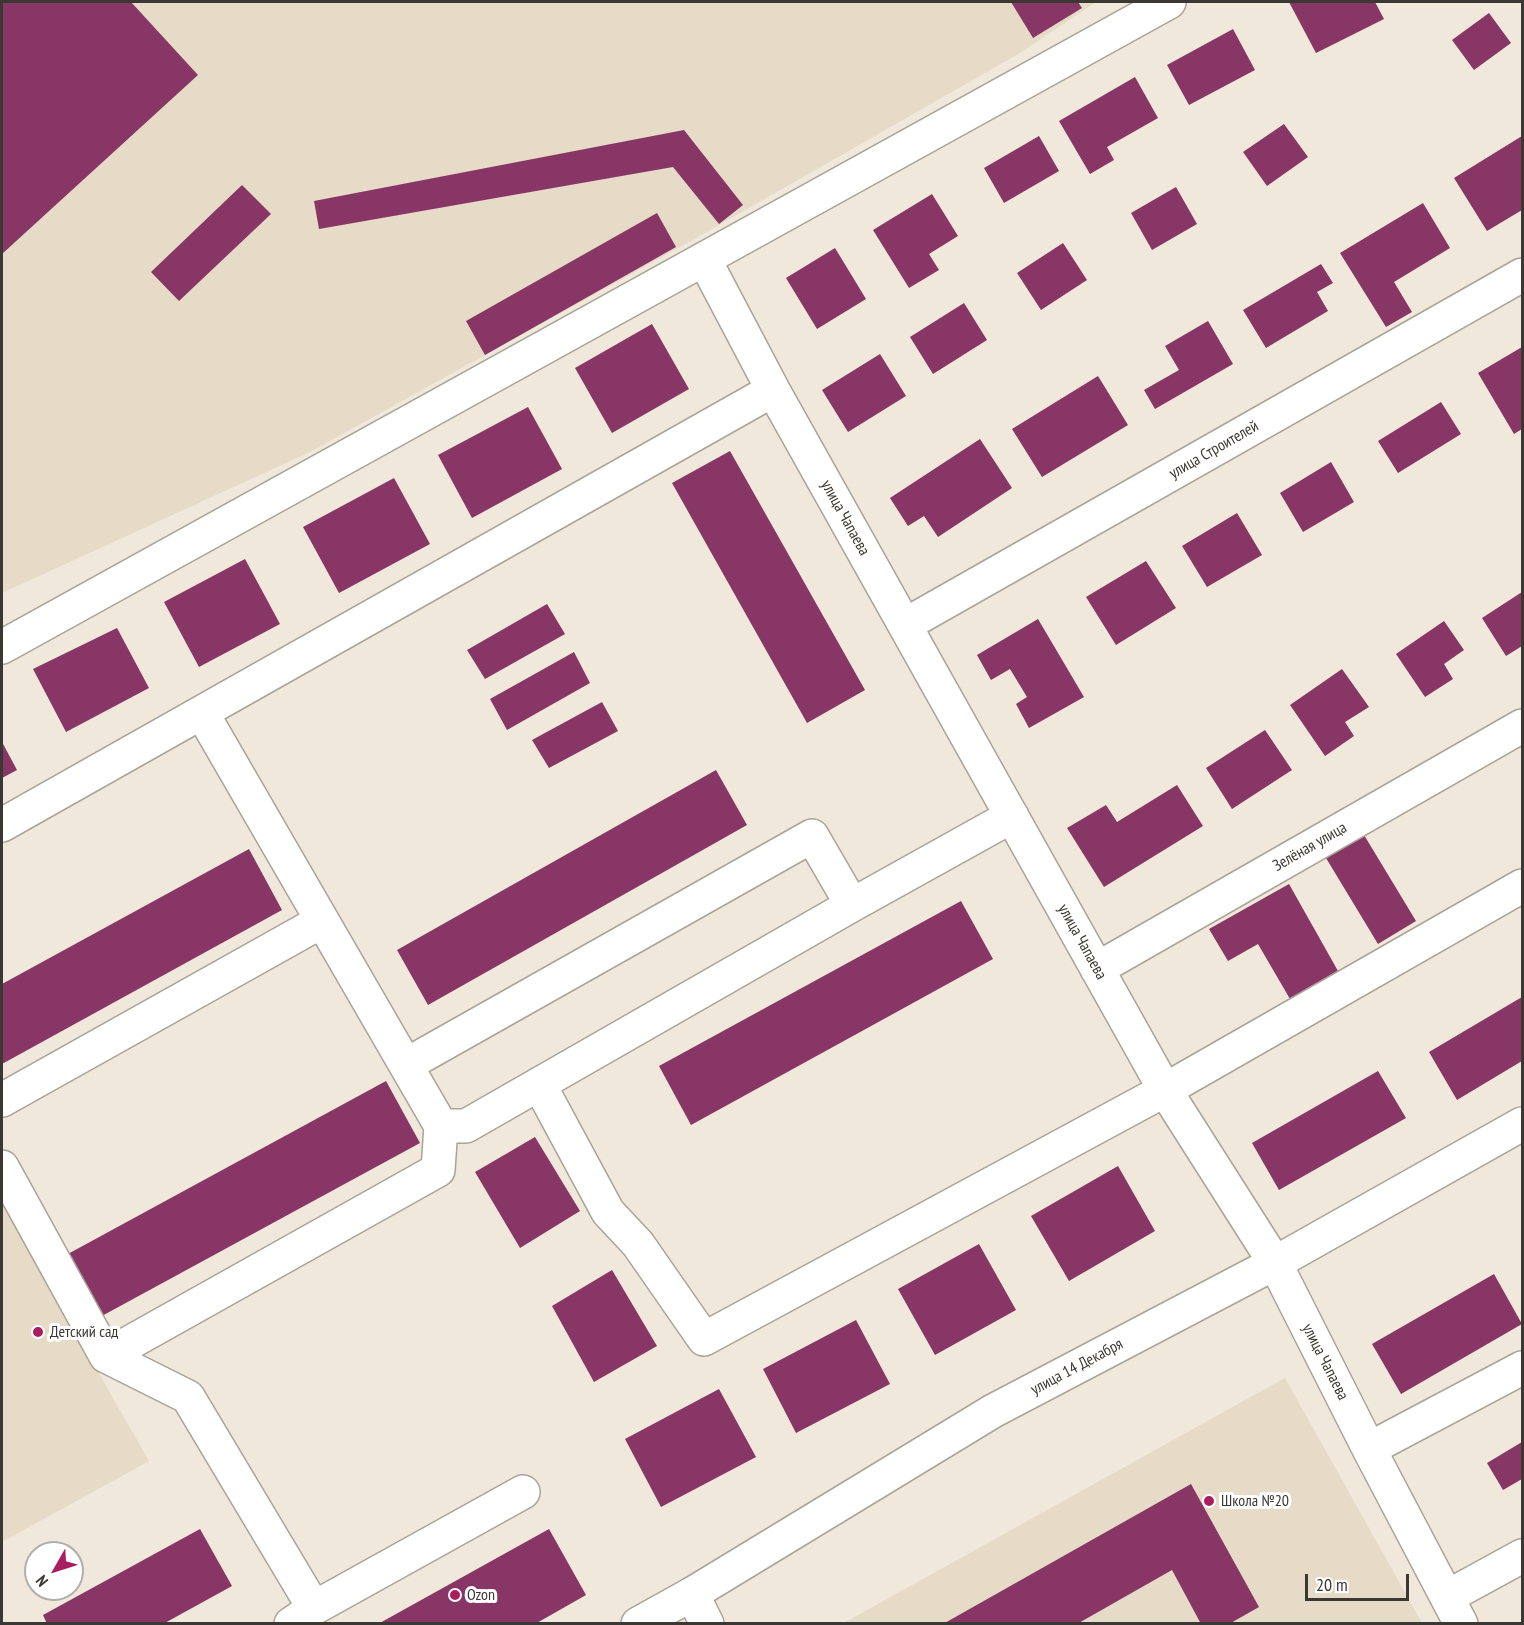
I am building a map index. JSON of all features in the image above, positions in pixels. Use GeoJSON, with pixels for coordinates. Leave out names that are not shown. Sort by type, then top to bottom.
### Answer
{"type":"FeatureCollection","features":[{"type":"Feature","properties":{"kind":"street"},"geometry":{"type":"LineString","coordinates":[[2,647],[1169,2]]}},
{"type":"Feature","properties":{"kind":"street","name":"улица Чапаева"},"geometry":{"type":"LineString","coordinates":[[704,259],[773,390],[1165,1090],[1275,1263],[1454,1610]]}},
{"type":"Feature","properties":{"kind":"street","name":"улица Строителей"},"geometry":{"type":"LineString","coordinates":[[904,625],[1522,275]]}},
{"type":"Feature","properties":{"kind":"street"},"geometry":{"type":"LineString","coordinates":[[2,825],[773,390]]}},
{"type":"Feature","properties":{"kind":"street"},"geometry":{"type":"LineString","coordinates":[[106,1356],[438,1170],[441,1125],[202,713]]}},
{"type":"Feature","properties":{"kind":"street","name":"Зелёная улица"},"geometry":{"type":"LineString","coordinates":[[1097,969],[1522,726]]}},
{"type":"Feature","properties":{"kind":"street"},"geometry":{"type":"LineString","coordinates":[[441,1125],[465,1126],[1012,816]]}},
{"type":"Feature","properties":{"kind":"street"},"geometry":{"type":"LineString","coordinates":[[406,1065],[812,836],[852,905]]}},
{"type":"Feature","properties":{"kind":"street"},"geometry":{"type":"LineString","coordinates":[[539,1084],[608,1212],[638,1244],[704,1339],[1165,1090],[1522,886]]}},
{"type":"Feature","properties":{"kind":"street"},"geometry":{"type":"LineString","coordinates":[[2,1100],[322,921]]}},
{"type":"Feature","properties":{"kind":"street","name":"улица 14 Декабря"},"geometry":{"type":"LineString","coordinates":[[638,1623],[692,1594],[993,1411],[1275,1263],[1522,1124]]}},
{"type":"Feature","properties":{"kind":"street"},"geometry":{"type":"LineString","coordinates":[[2,1167],[106,1356],[188,1397],[302,1616],[523,1492]]}},
{"type":"Feature","properties":{"kind":"street"},"geometry":{"type":"LineString","coordinates":[[1369,1449],[1522,1368]]}},
{"type":"Feature","properties":{"kind":"street"},"geometry":{"type":"LineString","coordinates":[[1454,1610],[1522,1556]]}},
{"type":"Feature","properties":{"kind":"street"},"geometry":{"type":"LineString","coordinates":[[692,1594],[707,1623]]}},
{"type":"Feature","properties":{"kind":"shaded area"},"geometry":{"type":"Polygon","coordinates":[[[2,2],[1096,2],[1020,53],[698,237],[310,452],[2,593],[2,2]]]}},
{"type":"Feature","properties":{"kind":"shaded area","name":"Детский сад"},"geometry":{"type":"Polygon","coordinates":[[[2,1204],[149,1461],[2,1542],[2,1204]]]}},
{"type":"Feature","properties":{"kind":"shaded area","name":"Школа №20"},"geometry":{"type":"Polygon","coordinates":[[[1285,1378],[1422,1623],[842,1624],[1285,1378]]]}},
{"type":"Feature","properties":{"kind":"building"},"geometry":{"type":"Polygon","coordinates":[[[2,2],[131,2],[198,75],[2,254],[2,2]]]}},
{"type":"Feature","properties":{"kind":"building"},"geometry":{"type":"Polygon","coordinates":[[[1011,2],[1078,2],[1082,8],[1033,38],[1011,2]]]}},
{"type":"Feature","properties":{"kind":"building"},"geometry":{"type":"Polygon","coordinates":[[[1289,2],[1375,2],[1384,19],[1316,53],[1289,2]]]}},
{"type":"Feature","properties":{"kind":"building"},"geometry":{"type":"Polygon","coordinates":[[[1489,13],[1511,43],[1474,70],[1452,40],[1489,13]]]}},
{"type":"Feature","properties":{"kind":"building"},"geometry":{"type":"Polygon","coordinates":[[[1233,29],[1255,70],[1189,105],[1167,65],[1233,29]]]}},
{"type":"Feature","properties":{"kind":"building"},"geometry":{"type":"Polygon","coordinates":[[[1135,77],[1158,118],[1107,147],[1114,160],[1090,174],[1059,121],[1135,77]]]}},
{"type":"Feature","properties":{"kind":"building"},"geometry":{"type":"Polygon","coordinates":[[[1284,124],[1308,157],[1267,186],[1243,152],[1284,124]]]}},
{"type":"Feature","properties":{"kind":"building"},"geometry":{"type":"Polygon","coordinates":[[[684,130],[743,205],[719,224],[673,167],[319,229],[314,201],[684,130]]]}},
{"type":"Feature","properties":{"kind":"building"},"geometry":{"type":"Polygon","coordinates":[[[1039,136],[1059,171],[1004,203],[984,168],[1039,136]]]}},
{"type":"Feature","properties":{"kind":"building"},"geometry":{"type":"Polygon","coordinates":[[[1522,136],[1522,210],[1487,231],[1454,178],[1522,136]]]}},
{"type":"Feature","properties":{"kind":"building"},"geometry":{"type":"Polygon","coordinates":[[[242,185],[271,214],[179,301],[151,272],[242,185]]]}},
{"type":"Feature","properties":{"kind":"building"},"geometry":{"type":"Polygon","coordinates":[[[1176,187],[1197,224],[1152,250],[1131,213],[1176,187]]]}},
{"type":"Feature","properties":{"kind":"building"},"geometry":{"type":"Polygon","coordinates":[[[932,194],[958,236],[929,254],[939,270],[909,288],[873,230],[932,194]]]}},
{"type":"Feature","properties":{"kind":"building"},"geometry":{"type":"Polygon","coordinates":[[[1423,203],[1450,248],[1394,282],[1412,312],[1386,327],[1340,253],[1423,203]]]}},
{"type":"Feature","properties":{"kind":"building"},"geometry":{"type":"Polygon","coordinates":[[[657,213],[676,247],[485,355],[466,321],[657,213]]]}},
{"type":"Feature","properties":{"kind":"building"},"geometry":{"type":"Polygon","coordinates":[[[1063,243],[1087,280],[1041,310],[1017,273],[1063,243]]]}},
{"type":"Feature","properties":{"kind":"building"},"geometry":{"type":"Polygon","coordinates":[[[835,248],[866,299],[817,329],[786,278],[835,248]]]}},
{"type":"Feature","properties":{"kind":"building"},"geometry":{"type":"Polygon","coordinates":[[[1321,264],[1333,283],[1317,292],[1328,311],[1266,348],[1243,310],[1321,264]]]}},
{"type":"Feature","properties":{"kind":"building"},"geometry":{"type":"Polygon","coordinates":[[[964,303],[987,340],[933,374],[910,337],[964,303]]]}},
{"type":"Feature","properties":{"kind":"building"},"geometry":{"type":"Polygon","coordinates":[[[1208,321],[1233,364],[1155,409],[1144,390],[1179,370],[1165,346],[1208,321]]]}},
{"type":"Feature","properties":{"kind":"building"},"geometry":{"type":"Polygon","coordinates":[[[652,324],[689,389],[612,433],[575,368],[652,324]]]}},
{"type":"Feature","properties":{"kind":"building"},"geometry":{"type":"Polygon","coordinates":[[[1522,347],[1522,429],[1514,434],[1478,373],[1522,347]]]}},
{"type":"Feature","properties":{"kind":"building"},"geometry":{"type":"Polygon","coordinates":[[[880,354],[906,396],[848,432],[822,390],[880,354]]]}},
{"type":"Feature","properties":{"kind":"building"},"geometry":{"type":"Polygon","coordinates":[[[1098,376],[1128,425],[1042,477],[1012,429],[1098,376]]]}},
{"type":"Feature","properties":{"kind":"building"},"geometry":{"type":"Polygon","coordinates":[[[1441,402],[1461,434],[1398,473],[1378,441],[1441,402]]]}},
{"type":"Feature","properties":{"kind":"building"},"geometry":{"type":"Polygon","coordinates":[[[528,407],[562,469],[472,518],[438,455],[528,407]]]}},
{"type":"Feature","properties":{"kind":"building"},"geometry":{"type":"Polygon","coordinates":[[[980,439],[1012,488],[938,537],[924,516],[908,526],[890,498],[980,439]]]}},
{"type":"Feature","properties":{"kind":"building"},"geometry":{"type":"Polygon","coordinates":[[[730,451],[865,690],[807,723],[672,483],[730,451]]]}},
{"type":"Feature","properties":{"kind":"building"},"geometry":{"type":"Polygon","coordinates":[[[1331,462],[1354,502],[1303,532],[1280,493],[1331,462]]]}},
{"type":"Feature","properties":{"kind":"building"},"geometry":{"type":"Polygon","coordinates":[[[394,478],[430,544],[339,593],[303,527],[394,478]]]}},
{"type":"Feature","properties":{"kind":"building"},"geometry":{"type":"Polygon","coordinates":[[[1237,513],[1262,555],[1207,587],[1182,546],[1237,513]]]}},
{"type":"Feature","properties":{"kind":"building"},"geometry":{"type":"Polygon","coordinates":[[[245,559],[280,624],[199,667],[164,602],[245,559]]]}},
{"type":"Feature","properties":{"kind":"building"},"geometry":{"type":"Polygon","coordinates":[[[1146,561],[1176,608],[1116,645],[1086,597],[1146,561]]]}},
{"type":"Feature","properties":{"kind":"building"},"geometry":{"type":"Polygon","coordinates":[[[1522,592],[1522,646],[1506,656],[1482,618],[1522,592]]]}},
{"type":"Feature","properties":{"kind":"building"},"geometry":{"type":"Polygon","coordinates":[[[547,604],[565,634],[485,679],[467,650],[547,604]]]}},
{"type":"Feature","properties":{"kind":"building"},"geometry":{"type":"Polygon","coordinates":[[[1038,619],[1084,697],[1029,728],[1016,704],[1027,697],[1010,669],[991,680],[977,655],[1038,619]]]}},
{"type":"Feature","properties":{"kind":"building"},"geometry":{"type":"Polygon","coordinates":[[[1444,621],[1464,650],[1444,664],[1453,679],[1425,697],[1396,654],[1444,621]]]}},
{"type":"Feature","properties":{"kind":"building"},"geometry":{"type":"Polygon","coordinates":[[[117,628],[149,688],[66,732],[33,669],[117,628]]]}},
{"type":"Feature","properties":{"kind":"building"},"geometry":{"type":"Polygon","coordinates":[[[574,652],[590,683],[507,730],[490,699],[574,652]]]}},
{"type":"Feature","properties":{"kind":"building"},"geometry":{"type":"Polygon","coordinates":[[[1342,669],[1369,707],[1345,722],[1354,736],[1325,756],[1290,705],[1342,669]]]}},
{"type":"Feature","properties":{"kind":"building"},"geometry":{"type":"Polygon","coordinates":[[[602,702],[618,731],[549,768],[532,740],[602,702]]]}},
{"type":"Feature","properties":{"kind":"building"},"geometry":{"type":"Polygon","coordinates":[[[1265,730],[1292,770],[1232,809],[1206,768],[1265,730]]]}},
{"type":"Feature","properties":{"kind":"building"},"geometry":{"type":"Polygon","coordinates":[[[2,742],[17,770],[2,778],[2,742]]]}},
{"type":"Feature","properties":{"kind":"building"},"geometry":{"type":"Polygon","coordinates":[[[716,770],[747,825],[428,1005],[397,950],[716,770]]]}},
{"type":"Feature","properties":{"kind":"building"},"geometry":{"type":"Polygon","coordinates":[[[1177,785],[1203,826],[1104,887],[1067,828],[1106,805],[1117,822],[1177,785]]]}},
{"type":"Feature","properties":{"kind":"building"},"geometry":{"type":"Polygon","coordinates":[[[1364,835],[1416,921],[1378,944],[1326,858],[1364,835]]]}},
{"type":"Feature","properties":{"kind":"building"},"geometry":{"type":"Polygon","coordinates":[[[249,849],[282,910],[2,1064],[2,984],[249,849]]]}},
{"type":"Feature","properties":{"kind":"building"},"geometry":{"type":"Polygon","coordinates":[[[1289,884],[1338,971],[1290,999],[1258,944],[1228,961],[1209,929],[1289,884]]]}},
{"type":"Feature","properties":{"kind":"building"},"geometry":{"type":"Polygon","coordinates":[[[961,901],[993,959],[691,1125],[659,1066],[961,901]]]}},
{"type":"Feature","properties":{"kind":"building"},"geometry":{"type":"Polygon","coordinates":[[[1522,997],[1522,1061],[1457,1100],[1429,1052],[1522,997]]]}},
{"type":"Feature","properties":{"kind":"building"},"geometry":{"type":"Polygon","coordinates":[[[1378,1071],[1406,1118],[1279,1190],[1252,1143],[1378,1071]]]}},
{"type":"Feature","properties":{"kind":"building"},"geometry":{"type":"Polygon","coordinates":[[[386,1081],[420,1143],[100,1317],[66,1255],[386,1081]]]}},
{"type":"Feature","properties":{"kind":"building"},"geometry":{"type":"Polygon","coordinates":[[[535,1137],[580,1211],[520,1248],[475,1172],[535,1137]]]}},
{"type":"Feature","properties":{"kind":"building"},"geometry":{"type":"Polygon","coordinates":[[[1118,1166],[1155,1231],[1069,1281],[1031,1216],[1118,1166]]]}},
{"type":"Feature","properties":{"kind":"building"},"geometry":{"type":"Polygon","coordinates":[[[979,1244],[1016,1310],[935,1355],[898,1289],[979,1244]]]}},
{"type":"Feature","properties":{"kind":"building"},"geometry":{"type":"Polygon","coordinates":[[[612,1270],[657,1346],[594,1382],[552,1306],[612,1270]]]}},
{"type":"Feature","properties":{"kind":"building"},"geometry":{"type":"Polygon","coordinates":[[[1494,1274],[1522,1324],[1401,1394],[1372,1344],[1494,1274]]]}},
{"type":"Feature","properties":{"kind":"building"},"geometry":{"type":"Polygon","coordinates":[[[856,1320],[890,1384],[796,1433],[763,1369],[856,1320]]]}},
{"type":"Feature","properties":{"kind":"building"},"geometry":{"type":"Polygon","coordinates":[[[719,1389],[756,1457],[661,1507],[625,1439],[719,1389]]]}},
{"type":"Feature","properties":{"kind":"building"},"geometry":{"type":"Polygon","coordinates":[[[1522,1442],[1522,1479],[1503,1490],[1487,1463],[1522,1442]]]}},
{"type":"Feature","properties":{"kind":"building"},"geometry":{"type":"Polygon","coordinates":[[[1191,1484],[1259,1607],[1229,1624],[1201,1624],[1172,1570],[1077,1624],[943,1624],[1191,1484]]]}},
{"type":"Feature","properties":{"kind":"building"},"geometry":{"type":"Polygon","coordinates":[[[200,1529],[232,1586],[163,1624],[47,1624],[43,1615],[69,1601],[84,1601],[84,1593],[200,1529]]]}},
{"type":"Feature","properties":{"kind":"building"},"geometry":{"type":"Polygon","coordinates":[[[549,1529],[586,1595],[535,1624],[378,1624],[549,1529]]]}},
{"type":"Feature","properties":{"kind":"place","name":"Детский сад"},"geometry":{"type":"Point","coordinates":[38,1332]}},
{"type":"Feature","properties":{"kind":"place","name":"Школа №20"},"geometry":{"type":"Point","coordinates":[1209,1501]}},
{"type":"Feature","properties":{"kind":"place","name":"Ozon"},"geometry":{"type":"Point","coordinates":[455,1595]}}]}
